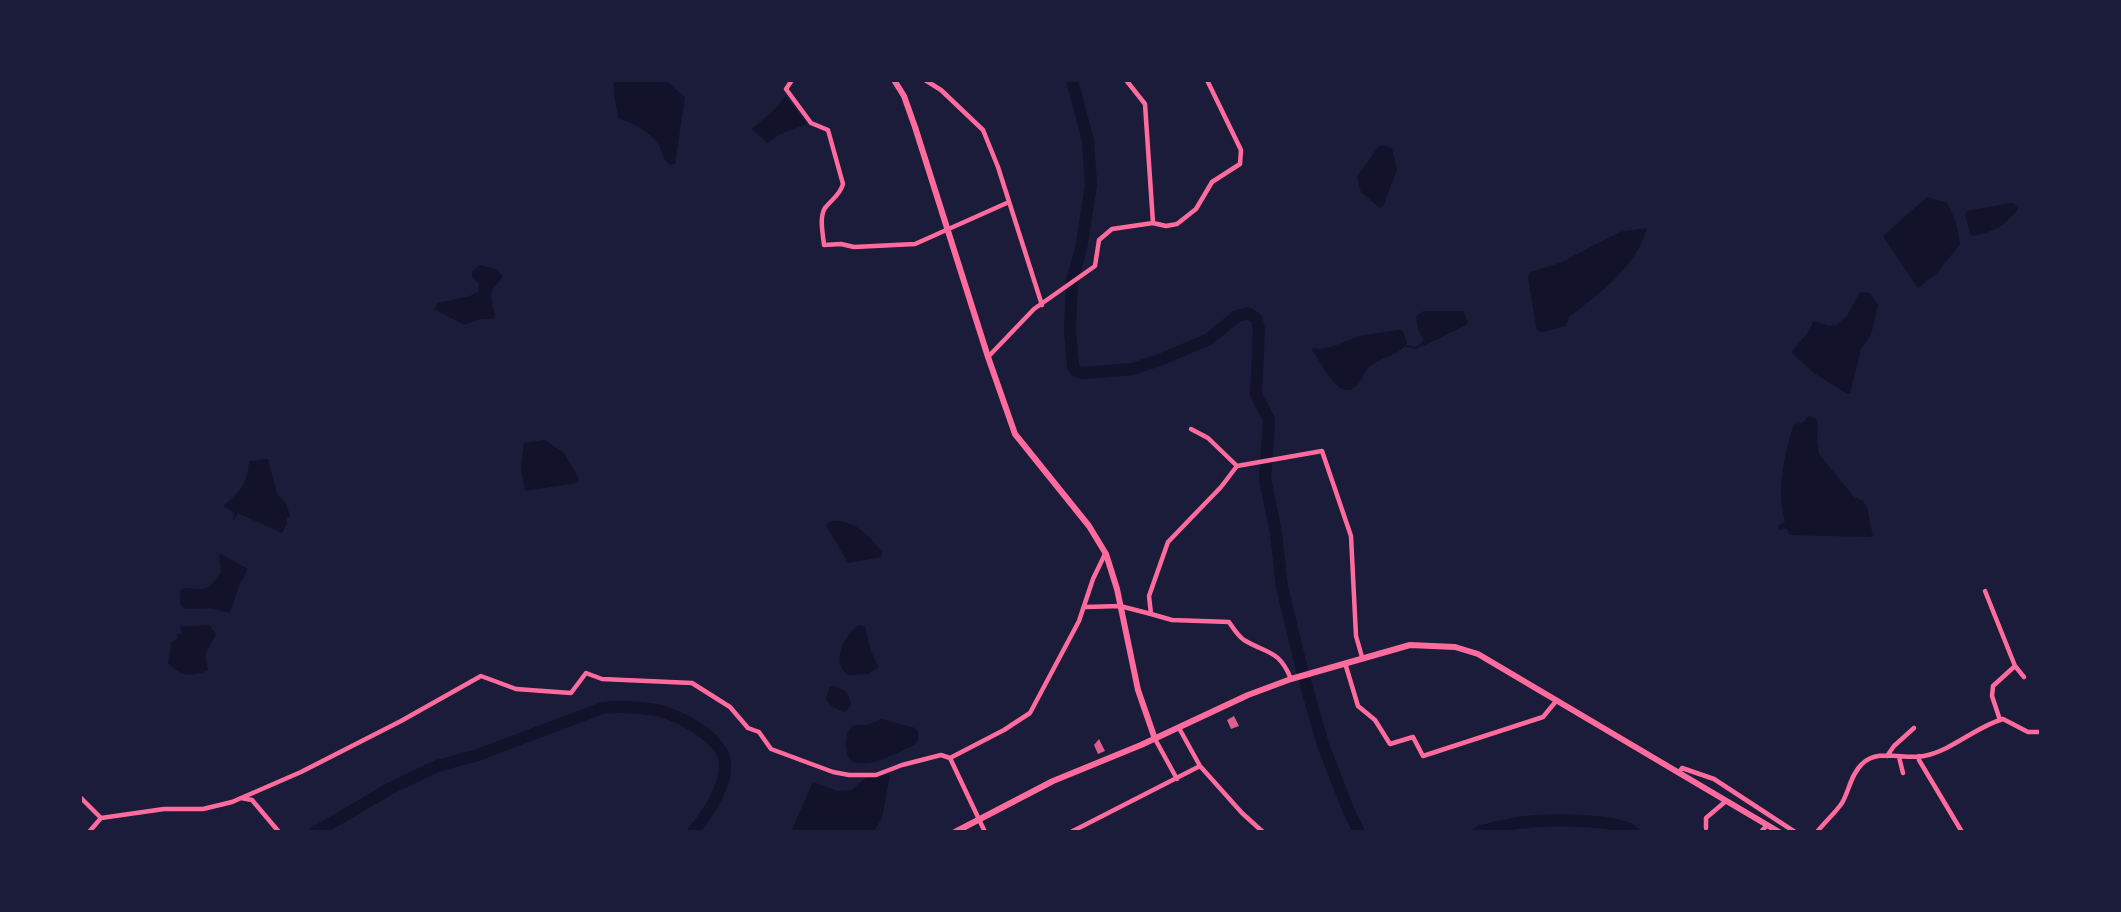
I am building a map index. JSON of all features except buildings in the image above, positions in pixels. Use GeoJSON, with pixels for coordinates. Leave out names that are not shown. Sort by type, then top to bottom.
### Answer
{"type":"FeatureCollection","features":[{"type":"Feature","properties":{"kind":"main road"},"geometry":{"type":"LineString","coordinates":[[896,81],[915,127],[1015,434],[1089,526],[1106,554],[1121,606],[1138,690],[1154,739]]}},
{"type":"Feature","properties":{"kind":"main road"},"geometry":{"type":"LineString","coordinates":[[954,831],[1053,781],[1154,739],[1248,695],[1362,657],[1410,645],[1455,647],[1478,654],[1779,831]]}},
{"type":"Feature","properties":{"kind":"street"},"geometry":{"type":"LineString","coordinates":[[792,80],[786,89],[811,123],[828,130],[842,184],[841,192],[825,208],[822,215],[824,245],[841,244],[854,247],[915,244],[1009,202]]}},
{"type":"Feature","properties":{"kind":"street"},"geometry":{"type":"LineString","coordinates":[[925,80],[941,90],[982,131],[1009,202],[1042,305]]}},
{"type":"Feature","properties":{"kind":"street"},"geometry":{"type":"LineString","coordinates":[[1126,80],[1145,104],[1153,223]]}},
{"type":"Feature","properties":{"kind":"street"},"geometry":{"type":"LineString","coordinates":[[988,357],[1034,309],[1095,266],[1099,240],[1112,229],[1153,223],[1166,226],[1177,224],[1196,209],[1212,182],[1240,164],[1241,150],[1207,80]]}},
{"type":"Feature","properties":{"kind":"street"},"geometry":{"type":"LineString","coordinates":[[1191,429],[1208,438],[1237,466]]}},
{"type":"Feature","properties":{"kind":"street"},"geometry":{"type":"LineString","coordinates":[[1151,614],[1149,596],[1168,542],[1221,487],[1237,466],[1322,451],[1351,536],[1356,636],[1362,657]]}},
{"type":"Feature","properties":{"kind":"street"},"geometry":{"type":"LineString","coordinates":[[89,831],[101,818],[164,809],[203,809],[232,802],[302,772],[481,676],[516,689],[571,693],[586,673],[602,679],[692,683],[730,707],[748,729],[759,732],[771,749],[833,772],[849,775],[876,775],[941,755],[950,758],[1030,713],[1085,607],[1093,579],[1106,554]]}},
{"type":"Feature","properties":{"kind":"street"},"geometry":{"type":"LineString","coordinates":[[1985,591],[2015,666],[2025,677]]}},
{"type":"Feature","properties":{"kind":"street"},"geometry":{"type":"LineString","coordinates":[[1085,607],[1121,606],[1172,620],[1229,622],[1241,639],[1265,648],[1278,657],[1291,679]]}},
{"type":"Feature","properties":{"kind":"street"},"geometry":{"type":"LineString","coordinates":[[1345,663],[1358,706],[1375,720],[1390,744],[1413,737],[1423,756],[1543,716],[1557,700]]}},
{"type":"Feature","properties":{"kind":"street"},"geometry":{"type":"LineString","coordinates":[[2015,666],[1993,687],[1992,696],[2000,720],[2028,732],[2040,732]]}},
{"type":"Feature","properties":{"kind":"street"},"geometry":{"type":"LineString","coordinates":[[1817,831],[1842,803],[1861,765],[1869,758],[1879,755],[1919,756],[1941,751],[2000,720]]}},
{"type":"Feature","properties":{"kind":"street"},"geometry":{"type":"LineString","coordinates":[[1179,727],[1200,766],[1242,813],[1264,831]]}},
{"type":"Feature","properties":{"kind":"street"},"geometry":{"type":"LineString","coordinates":[[1888,756],[1894,746],[1914,729]]}},
{"type":"Feature","properties":{"kind":"street"},"geometry":{"type":"LineString","coordinates":[[1154,739],[1177,779]]}},
{"type":"Feature","properties":{"kind":"street"},"geometry":{"type":"LineString","coordinates":[[1919,756],[1962,831]]}},
{"type":"Feature","properties":{"kind":"street"},"geometry":{"type":"LineString","coordinates":[[1899,757],[1903,773]]}},
{"type":"Feature","properties":{"kind":"street"},"geometry":{"type":"LineString","coordinates":[[950,758],[985,831]]}},
{"type":"Feature","properties":{"kind":"street"},"geometry":{"type":"LineString","coordinates":[[1071,831],[1200,766]]}},
{"type":"Feature","properties":{"kind":"street"},"geometry":{"type":"LineString","coordinates":[[1678,773],[1682,768],[1714,779],[1795,831]]}},
{"type":"Feature","properties":{"kind":"street"},"geometry":{"type":"LineString","coordinates":[[80,797],[101,818]]}},
{"type":"Feature","properties":{"kind":"street"},"geometry":{"type":"LineString","coordinates":[[240,798],[252,800],[279,831]]}},
{"type":"Feature","properties":{"kind":"street"},"geometry":{"type":"LineString","coordinates":[[1706,828],[1706,818],[1726,801]]}},
{"type":"Feature","properties":{"kind":"street"},"geometry":{"type":"LineString","coordinates":[[1760,831],[1767,825]]}},
{"type":"Feature","properties":{"kind":"shaded area"},"geometry":{"type":"Polygon","coordinates":[[[614,81],[666,81],[685,97],[675,164],[670,165],[664,159],[656,141],[647,132],[618,118],[614,81]]]}},
{"type":"Feature","properties":{"kind":"shaded area"},"geometry":{"type":"Polygon","coordinates":[[[786,96],[807,124],[780,134],[767,143],[752,129],[786,96]]]}},
{"type":"Feature","properties":{"kind":"shaded area"},"geometry":{"type":"Polygon","coordinates":[[[1383,145],[1392,148],[1397,170],[1380,208],[1361,192],[1357,177],[1378,147],[1383,145]]]}},
{"type":"Feature","properties":{"kind":"shaded area"},"geometry":{"type":"Polygon","coordinates":[[[1927,197],[1947,203],[1956,222],[1960,244],[1937,273],[1918,288],[1883,236],[1927,197]]]}},
{"type":"Feature","properties":{"kind":"shaded area"},"geometry":{"type":"Polygon","coordinates":[[[2011,203],[2018,209],[2008,220],[1992,231],[1971,236],[1965,215],[1967,211],[2011,203]]]}},
{"type":"Feature","properties":{"kind":"shaded area"},"geometry":{"type":"Polygon","coordinates":[[[1647,228],[1635,255],[1626,267],[1569,317],[1566,326],[1537,331],[1528,277],[1530,272],[1560,263],[1620,232],[1647,228]]]}},
{"type":"Feature","properties":{"kind":"shaded area"},"geometry":{"type":"Polygon","coordinates":[[[479,265],[496,269],[503,276],[492,291],[495,317],[464,325],[434,309],[438,303],[478,292],[479,284],[472,277],[472,272],[479,265]]]}},
{"type":"Feature","properties":{"kind":"shaded area"},"geometry":{"type":"Polygon","coordinates":[[[1860,292],[1870,293],[1878,305],[1871,335],[1861,349],[1850,393],[1847,394],[1814,373],[1791,352],[1814,321],[1829,326],[1836,325],[1847,316],[1860,292]]]}},
{"type":"Feature","properties":{"kind":"shaded area"},"geometry":{"type":"Polygon","coordinates":[[[1424,311],[1463,311],[1468,322],[1423,346],[1421,343],[1424,340],[1418,329],[1416,316],[1424,311]]]}},
{"type":"Feature","properties":{"kind":"shaded area"},"geometry":{"type":"Polygon","coordinates":[[[1403,331],[1407,344],[1370,366],[1360,382],[1351,389],[1345,390],[1332,380],[1312,348],[1324,348],[1360,336],[1403,331]]]}},
{"type":"Feature","properties":{"kind":"shaded area"},"geometry":{"type":"Polygon","coordinates":[[[1809,416],[1818,422],[1819,454],[1853,496],[1863,501],[1867,507],[1873,537],[1790,535],[1786,528],[1778,530],[1778,526],[1785,522],[1781,500],[1782,477],[1791,433],[1794,425],[1809,416]]]}},
{"type":"Feature","properties":{"kind":"shaded area"},"geometry":{"type":"Polygon","coordinates":[[[545,440],[564,453],[579,479],[577,483],[525,491],[521,467],[524,443],[545,440]]]}},
{"type":"Feature","properties":{"kind":"shaded area"},"geometry":{"type":"Polygon","coordinates":[[[268,459],[277,494],[286,503],[290,516],[282,533],[238,513],[233,522],[234,512],[223,506],[242,487],[249,461],[268,459]]]}},
{"type":"Feature","properties":{"kind":"shaded area"},"geometry":{"type":"Polygon","coordinates":[[[832,521],[847,523],[860,530],[882,552],[881,557],[848,563],[827,527],[832,521]]]}},
{"type":"Feature","properties":{"kind":"shaded area"},"geometry":{"type":"Polygon","coordinates":[[[221,554],[248,569],[240,583],[230,613],[212,608],[186,609],[180,604],[180,591],[184,588],[202,589],[210,586],[221,571],[221,554]]]}},
{"type":"Feature","properties":{"kind":"shaded area"},"geometry":{"type":"Polygon","coordinates":[[[209,625],[216,634],[205,655],[208,670],[187,674],[173,668],[168,663],[171,643],[182,633],[180,627],[209,625]]]}},
{"type":"Feature","properties":{"kind":"shaded area"},"geometry":{"type":"Polygon","coordinates":[[[859,625],[865,626],[871,652],[879,667],[868,674],[848,675],[840,663],[841,649],[848,635],[859,625]]]}},
{"type":"Feature","properties":{"kind":"shaded area"},"geometry":{"type":"Polygon","coordinates":[[[834,686],[848,695],[851,705],[845,712],[834,707],[826,698],[830,687],[834,686]]]}},
{"type":"Feature","properties":{"kind":"shaded area"},"geometry":{"type":"Polygon","coordinates":[[[882,719],[915,728],[918,731],[918,741],[915,745],[879,760],[864,763],[852,761],[846,745],[851,728],[882,719]]]}},
{"type":"Feature","properties":{"kind":"shaded area"},"geometry":{"type":"Polygon","coordinates":[[[890,775],[882,818],[874,831],[791,832],[813,782],[837,791],[851,790],[867,777],[890,775]]]}},
{"type":"Feature","properties":{"kind":"waterway"},"geometry":{"type":"LineString","coordinates":[[1072,80],[1088,141],[1091,185],[1081,249],[1072,280],[1070,330],[1073,367],[1083,373],[1133,369],[1209,339],[1237,316],[1248,313],[1256,318],[1259,329],[1256,395],[1269,419],[1265,479],[1276,533],[1282,587],[1323,745],[1359,832]]}},
{"type":"Feature","properties":{"kind":"waterway"},"geometry":{"type":"LineString","coordinates":[[1407,346],[1415,348],[1421,345]]}},
{"type":"Feature","properties":{"kind":"waterway"},"geometry":{"type":"LineString","coordinates":[[316,832],[391,788],[437,766],[478,755],[602,708],[622,707],[656,710],[676,716],[709,737],[723,754],[723,782],[693,832]]}},
{"type":"Feature","properties":{"kind":"waterway"},"geometry":{"type":"LineString","coordinates":[[1479,832],[1521,823],[1566,820],[1599,822],[1634,832]]}}]}
